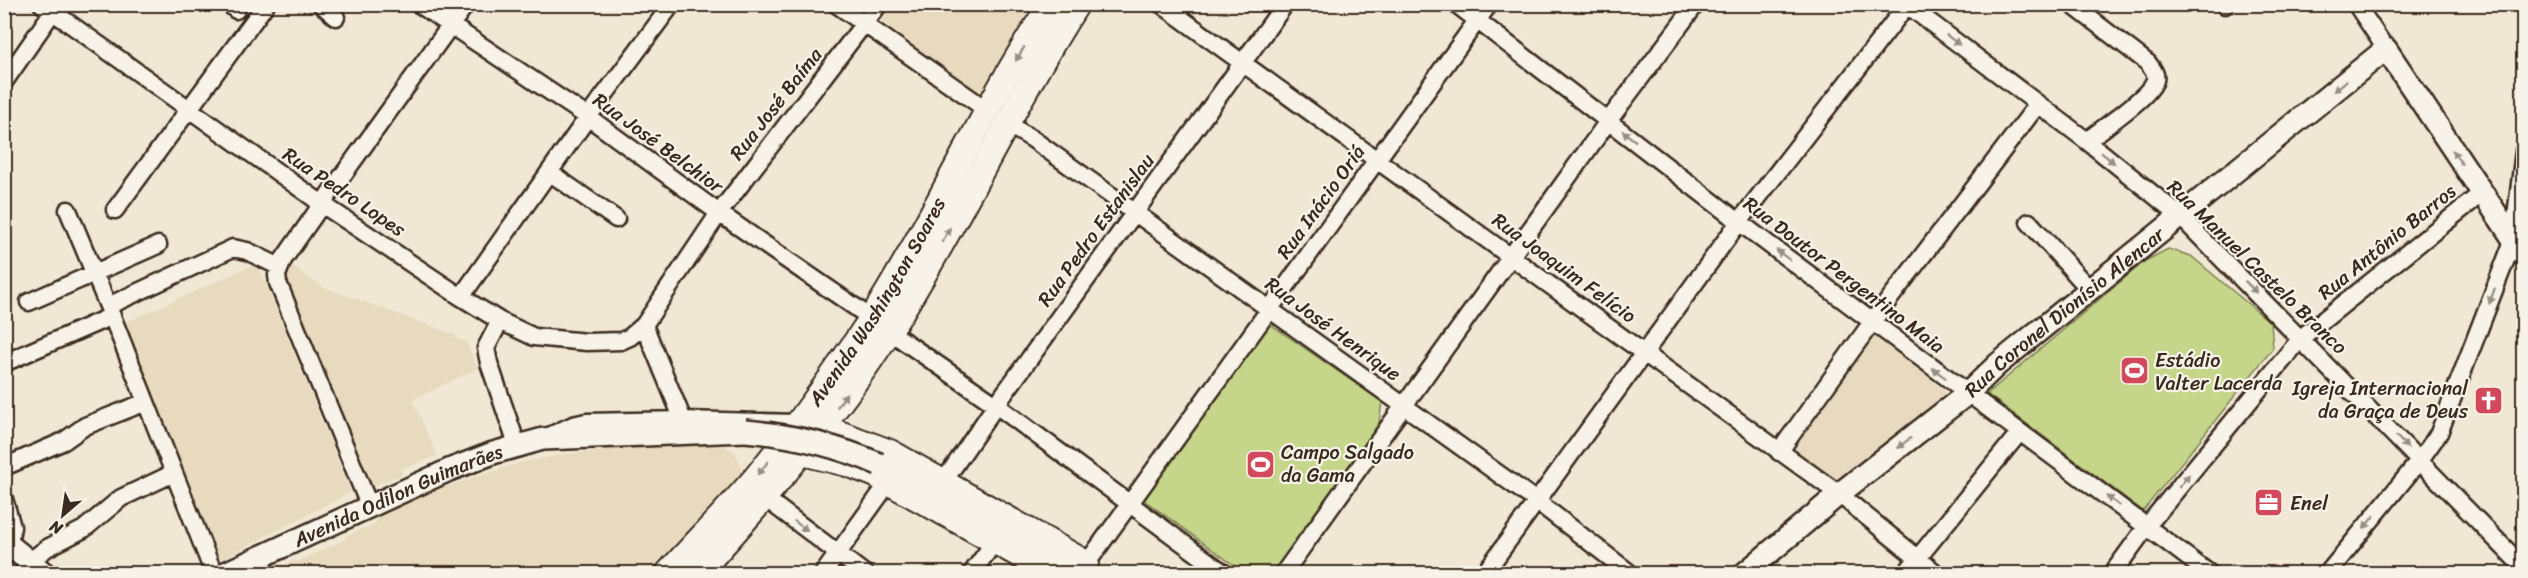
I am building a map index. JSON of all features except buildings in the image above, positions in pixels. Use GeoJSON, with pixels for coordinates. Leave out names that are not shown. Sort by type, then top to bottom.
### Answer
{"type":"FeatureCollection","features":[{"type":"Feature","properties":{"kind":"highway","name":"Avenida Washington Soares"},"geometry":{"type":"LineString","coordinates":[[667,573],[755,478],[880,325],[916,242],[987,110],[1052,4]]}},
{"type":"Feature","properties":{"kind":"highway","name":"Avenida Washington Soares"},"geometry":{"type":"LineString","coordinates":[[697,573],[765,498],[823,427],[880,325],[1007,124],[1077,4]]}},
{"type":"Feature","properties":{"kind":"highway"},"geometry":{"type":"LineString","coordinates":[[823,427],[890,452],[944,481],[1075,571]]}},
{"type":"Feature","properties":{"kind":"highway"},"geometry":{"type":"LineString","coordinates":[[803,453],[884,473],[996,540],[1075,571]]}},
{"type":"Feature","properties":{"kind":"main road"},"geometry":{"type":"LineString","coordinates":[[2386,49],[2518,248]]}},
{"type":"Feature","properties":{"kind":"main road","name":"Rua Coronel Dionísio Alencar"},"geometry":{"type":"LineString","coordinates":[[1744,573],[1839,494],[1967,394],[1998,364],[2386,49]]}},
{"type":"Feature","properties":{"kind":"main road","name":"Avenida Odilon Guimarães"},"geometry":{"type":"LineString","coordinates":[[225,573],[449,470],[517,445],[543,439],[745,431],[809,439],[843,449],[884,473],[1075,571]]}},
{"type":"Feature","properties":{"kind":"main road"},"geometry":{"type":"LineString","coordinates":[[7,543],[38,567]]}},
{"type":"Feature","properties":{"kind":"street"},"geometry":{"type":"LineString","coordinates":[[115,210],[266,4]]}},
{"type":"Feature","properties":{"kind":"street"},"geometry":{"type":"LineString","coordinates":[[321,4],[336,16]]}},
{"type":"Feature","properties":{"kind":"street","name":"Rua José Belchior"},"geometry":{"type":"LineString","coordinates":[[419,4],[588,117],[719,213],[996,405],[1225,573]]}},
{"type":"Feature","properties":{"kind":"street"},"geometry":{"type":"LineString","coordinates":[[369,506],[278,283],[277,274],[322,204],[466,4]]}},
{"type":"Feature","properties":{"kind":"street"},"geometry":{"type":"LineString","coordinates":[[461,297],[588,117],[672,4]]}},
{"type":"Feature","properties":{"kind":"street"},"geometry":{"type":"LineString","coordinates":[[836,4],[987,110]]}},
{"type":"Feature","properties":{"kind":"street","name":"Rua José Baíma"},"geometry":{"type":"LineString","coordinates":[[644,325],[719,213],[879,4]]}},
{"type":"Feature","properties":{"kind":"street","name":"Rua Joaquim Felício"},"geometry":{"type":"LineString","coordinates":[[1161,4],[1839,494],[1937,573]]}},
{"type":"Feature","properties":{"kind":"street","name":"Rua Pedro Estanislau"},"geometry":{"type":"LineString","coordinates":[[944,481],[1134,212],[1286,4]]}},
{"type":"Feature","properties":{"kind":"street","name":"Rua Doutor Pergentino Maia"},"geometry":{"type":"LineString","coordinates":[[1456,4],[1739,222],[2019,433],[2210,573]]}},
{"type":"Feature","properties":{"kind":"street","name":"Rua Inácio Oriá"},"geometry":{"type":"LineString","coordinates":[[1075,571],[1129,502],[1489,4]]}},
{"type":"Feature","properties":{"kind":"street"},"geometry":{"type":"LineString","coordinates":[[1283,573],[1609,120],[1696,4]]}},
{"type":"Feature","properties":{"kind":"street"},"geometry":{"type":"LineString","coordinates":[[2071,4],[2148,63],[2155,73],[2150,88],[2086,141]]}},
{"type":"Feature","properties":{"kind":"street"},"geometry":{"type":"LineString","coordinates":[[2356,4],[2386,49]]}},
{"type":"Feature","properties":{"kind":"street"},"geometry":{"type":"LineString","coordinates":[[1484,573],[1739,222],[1906,5]]}},
{"type":"Feature","properties":{"kind":"street","name":"Rua Manuel Castelo Branco"},"geometry":{"type":"LineString","coordinates":[[1906,5],[2038,104],[2180,216],[2523,568]]}},
{"type":"Feature","properties":{"kind":"street"},"geometry":{"type":"LineString","coordinates":[[4,82],[51,7]]}},
{"type":"Feature","properties":{"kind":"street","name":"Rua Pedro Lopes"},"geometry":{"type":"LineString","coordinates":[[51,7],[189,111],[322,204],[500,321],[534,337],[587,342],[621,341],[630,337],[644,325]]}},
{"type":"Feature","properties":{"kind":"street"},"geometry":{"type":"LineString","coordinates":[[1779,452],[1872,322],[2038,104]]}},
{"type":"Feature","properties":{"kind":"street","name":"Rua José Henrique"},"geometry":{"type":"LineString","coordinates":[[1007,124],[1405,406],[1631,573]]}},
{"type":"Feature","properties":{"kind":"street"},"geometry":{"type":"LineString","coordinates":[[2327,573],[2420,460],[2439,433],[2518,248],[2523,151]]}},
{"type":"Feature","properties":{"kind":"street"},"geometry":{"type":"LineString","coordinates":[[549,172],[616,219]]}},
{"type":"Feature","properties":{"kind":"street","name":"Rua Antônio Barros"},"geometry":{"type":"LineString","coordinates":[[2112,573],[2147,526],[2301,338],[2482,193]]}},
{"type":"Feature","properties":{"kind":"street"},"geometry":{"type":"LineString","coordinates":[[68,210],[96,274],[174,473],[225,573]]}},
{"type":"Feature","properties":{"kind":"street"},"geometry":{"type":"LineString","coordinates":[[2029,222],[2090,290]]}},
{"type":"Feature","properties":{"kind":"street"},"geometry":{"type":"LineString","coordinates":[[29,302],[158,245]]}},
{"type":"Feature","properties":{"kind":"street"},"geometry":{"type":"LineString","coordinates":[[4,363],[232,249],[247,251],[280,267]]}},
{"type":"Feature","properties":{"kind":"street"},"geometry":{"type":"LineString","coordinates":[[500,321],[486,348],[517,445]]}},
{"type":"Feature","properties":{"kind":"street"},"geometry":{"type":"LineString","coordinates":[[644,325],[683,420]]}},
{"type":"Feature","properties":{"kind":"street"},"geometry":{"type":"LineString","coordinates":[[4,467],[64,441],[94,422],[146,402]]}},
{"type":"Feature","properties":{"kind":"street","name":"Avenida Odilon Guimarães"},"geometry":{"type":"LineString","coordinates":[[543,439],[573,425],[586,423],[683,420],[798,423]]}},
{"type":"Feature","properties":{"kind":"street"},"geometry":{"type":"LineString","coordinates":[[1905,573],[2019,433]]}},
{"type":"Feature","properties":{"kind":"street"},"geometry":{"type":"LineString","coordinates":[[38,567],[47,548],[84,529],[121,498],[174,473]]}},
{"type":"Feature","properties":{"kind":"street"},"geometry":{"type":"LineString","coordinates":[[823,573],[838,554],[884,473]]}},
{"type":"Feature","properties":{"kind":"street"},"geometry":{"type":"LineString","coordinates":[[765,498],[865,573]]}},
{"type":"Feature","properties":{"kind":"street"},"geometry":{"type":"LineString","coordinates":[[4,499],[12,527],[7,543]]}},
{"type":"Feature","properties":{"kind":"street"},"geometry":{"type":"LineString","coordinates":[[971,573],[996,540]]}},
{"type":"Feature","properties":{"kind":"shaded area"},"geometry":{"type":"Polygon","coordinates":[[[892,4],[1032,5],[982,92],[979,93],[880,20],[892,4]]]}},
{"type":"Feature","properties":{"kind":"shaded area"},"geometry":{"type":"Polygon","coordinates":[[[257,263],[351,492],[220,560],[125,323],[257,263]]]}},
{"type":"Feature","properties":{"kind":"shaded area"},"geometry":{"type":"Polygon","coordinates":[[[293,267],[323,287],[420,324],[423,323],[456,335],[455,338],[466,342],[478,368],[413,400],[437,456],[401,469],[402,474],[370,487],[286,276],[293,267]]]}},
{"type":"Feature","properties":{"kind":"shaded area"},"geometry":{"type":"Polygon","coordinates":[[[1868,336],[1881,339],[1947,393],[1837,482],[1786,447],[1868,336]]]}},
{"type":"Feature","properties":{"kind":"shaded area"},"geometry":{"type":"Polygon","coordinates":[[[655,445],[724,446],[735,452],[742,468],[740,476],[647,573],[268,574],[376,523],[376,514],[402,501],[525,461],[655,445]]]}},
{"type":"Feature","properties":{"kind":"green space","name":"Estádio Valter Lacerda"},"geometry":{"type":"Polygon","coordinates":[[[2168,249],[2191,256],[2271,323],[2273,348],[2143,511],[1987,394],[2145,261],[2168,249]]]}},
{"type":"Feature","properties":{"kind":"green space","name":"Campo Salgado da Gama"},"geometry":{"type":"Polygon","coordinates":[[[1270,324],[1382,402],[1378,430],[1272,573],[1245,573],[1141,498],[1270,324]]]}},
{"type":"Feature","properties":{"kind":"place","name":"Estádio Valter Lacerda"},"geometry":{"type":"Point","coordinates":[2134,371]}},
{"type":"Feature","properties":{"kind":"place","name":"Igreja Internacional da Graça de Deus"},"geometry":{"type":"Point","coordinates":[2489,400]}},
{"type":"Feature","properties":{"kind":"place","name":"Campo Salgado da Gama"},"geometry":{"type":"Point","coordinates":[1260,464]}},
{"type":"Feature","properties":{"kind":"place","name":"Enel"},"geometry":{"type":"Point","coordinates":[2269,503]}}]}
